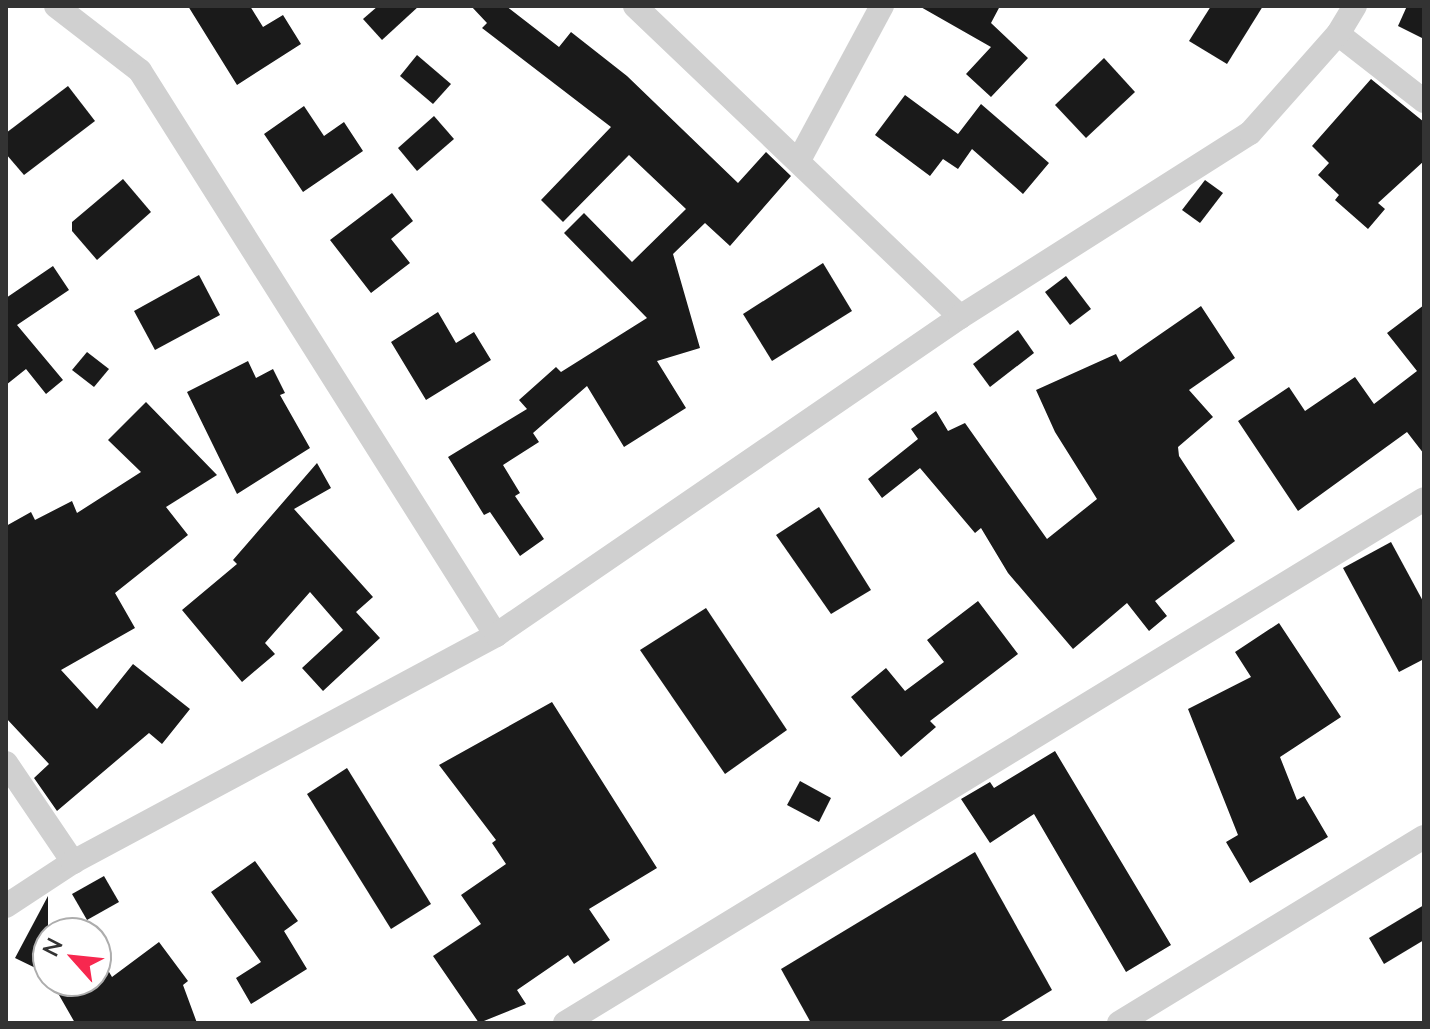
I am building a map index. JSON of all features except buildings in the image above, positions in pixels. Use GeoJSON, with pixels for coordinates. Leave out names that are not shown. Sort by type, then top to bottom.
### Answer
{"type":"FeatureCollection","features":[{"type":"Feature","properties":{"kind":"street"},"geometry":{"type":"LineString","coordinates":[[56,6],[140,71],[496,635]]}},
{"type":"Feature","properties":{"kind":"street"},"geometry":{"type":"LineString","coordinates":[[635,6],[960,317]]}},
{"type":"Feature","properties":{"kind":"street"},"geometry":{"type":"LineString","coordinates":[[799,160],[882,6]]}},
{"type":"Feature","properties":{"kind":"street"},"geometry":{"type":"LineString","coordinates":[[6,906],[73,862],[496,635],[960,317],[1250,133],[1338,34],[1355,6]]}},
{"type":"Feature","properties":{"kind":"street"},"geometry":{"type":"LineString","coordinates":[[1338,34],[1424,101]]}},
{"type":"Feature","properties":{"kind":"street"},"geometry":{"type":"LineString","coordinates":[[565,1023],[1424,499]]}},
{"type":"Feature","properties":{"kind":"street"},"geometry":{"type":"LineString","coordinates":[[6,763],[73,862]]}},
{"type":"Feature","properties":{"kind":"street"},"geometry":{"type":"LineString","coordinates":[[1119,1023],[1424,837]]}}]}
